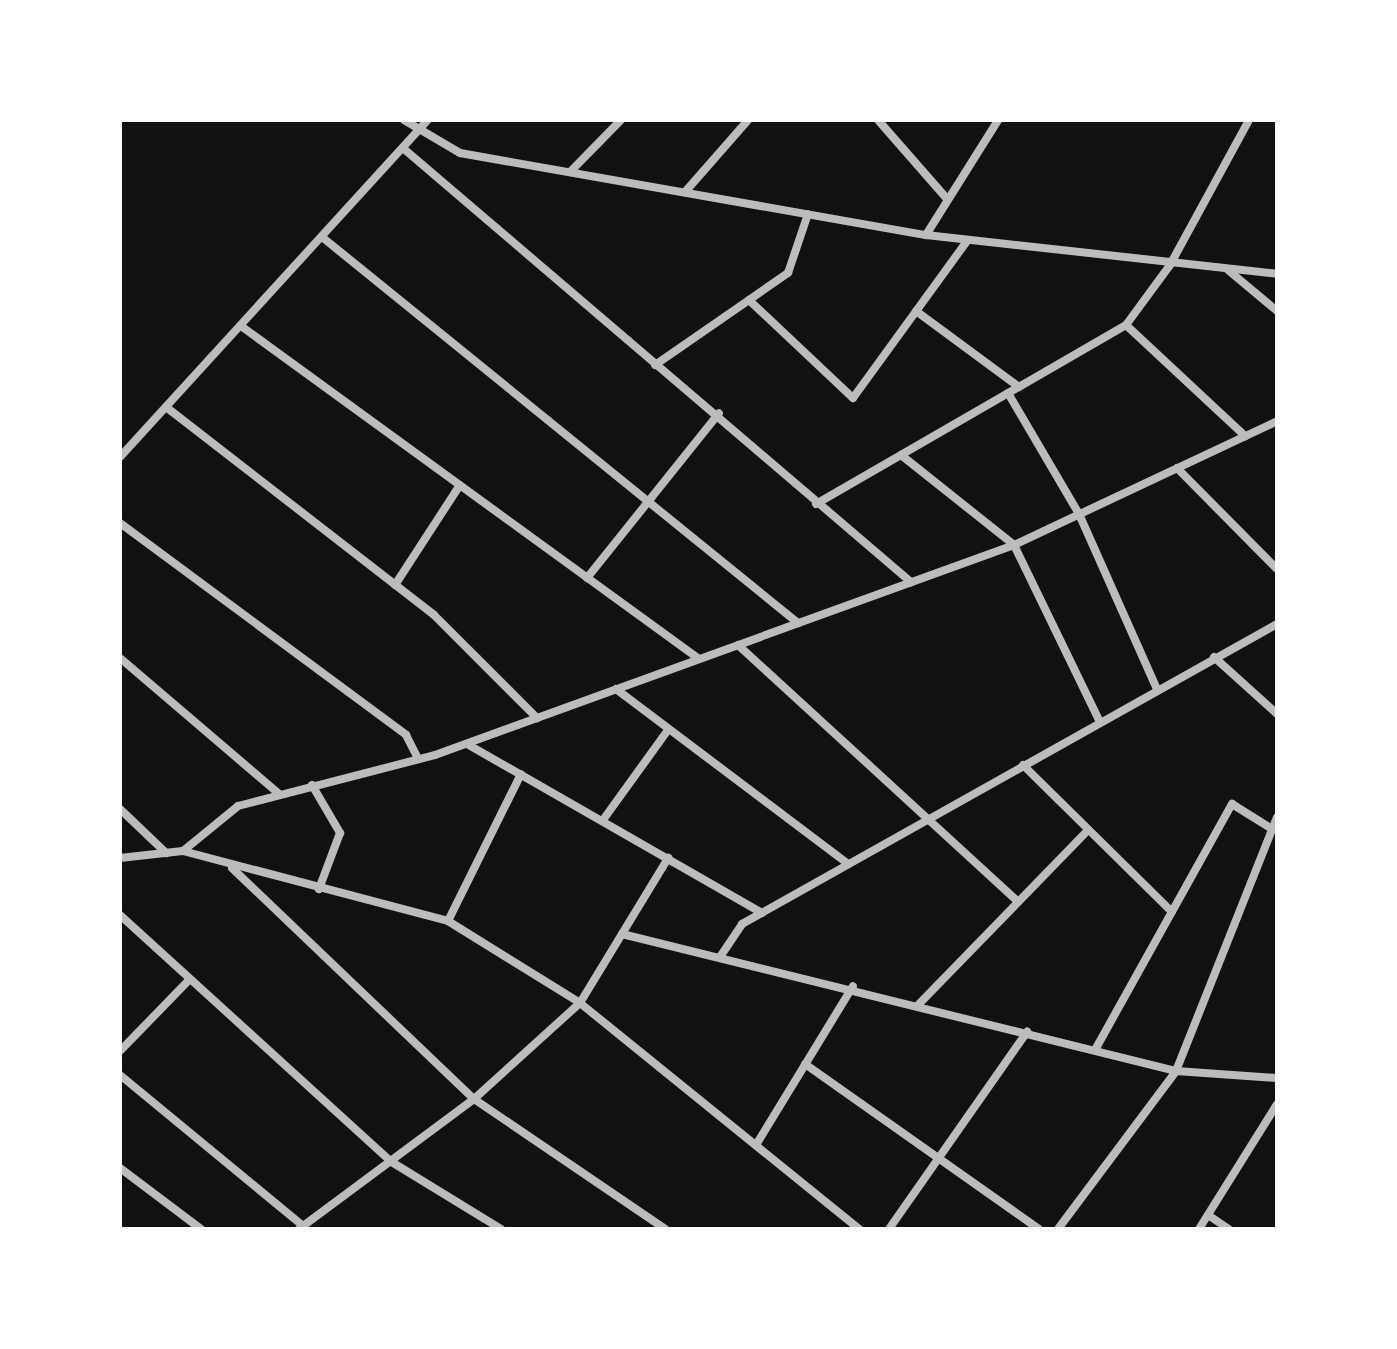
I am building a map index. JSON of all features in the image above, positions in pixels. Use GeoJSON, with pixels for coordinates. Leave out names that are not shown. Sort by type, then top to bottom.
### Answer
{"type":"FeatureCollection","features":[{"type":"Feature","properties":{"kind":"street"},"geometry":{"type":"LineString","coordinates":[[404,120],[460,153],[926,235],[1170,265],[1277,274]]}},
{"type":"Feature","properties":{"kind":"street"},"geometry":{"type":"LineString","coordinates":[[120,457],[428,120]]}},
{"type":"Feature","properties":{"kind":"street"},"geometry":{"type":"LineString","coordinates":[[570,172],[621,120]]}},
{"type":"Feature","properties":{"kind":"street"},"geometry":{"type":"LineString","coordinates":[[685,192],[748,120]]}},
{"type":"Feature","properties":{"kind":"street"},"geometry":{"type":"LineString","coordinates":[[878,120],[948,200]]}},
{"type":"Feature","properties":{"kind":"street"},"geometry":{"type":"LineString","coordinates":[[926,235],[998,120]]}},
{"type":"Feature","properties":{"kind":"street"},"geometry":{"type":"LineString","coordinates":[[816,504],[1126,325],[1170,265],[1249,120]]}},
{"type":"Feature","properties":{"kind":"street"},"geometry":{"type":"LineString","coordinates":[[404,149],[911,582]]}},
{"type":"Feature","properties":{"kind":"street"},"geometry":{"type":"LineString","coordinates":[[655,365],[788,273],[808,214]]}},
{"type":"Feature","properties":{"kind":"street"},"geometry":{"type":"LineString","coordinates":[[322,237],[798,623]]}},
{"type":"Feature","properties":{"kind":"street"},"geometry":{"type":"LineString","coordinates":[[749,300],[853,398],[967,241]]}},
{"type":"Feature","properties":{"kind":"street"},"geometry":{"type":"LineString","coordinates":[[1227,270],[1277,311]]}},
{"type":"Feature","properties":{"kind":"street"},"geometry":{"type":"LineString","coordinates":[[916,311],[1019,387]]}},
{"type":"Feature","properties":{"kind":"street"},"geometry":{"type":"LineString","coordinates":[[1126,325],[1245,436]]}},
{"type":"Feature","properties":{"kind":"street"},"geometry":{"type":"LineString","coordinates":[[241,326],[699,659]]}},
{"type":"Feature","properties":{"kind":"street"},"geometry":{"type":"LineString","coordinates":[[1008,393],[1079,514],[1157,689]]}},
{"type":"Feature","properties":{"kind":"street"},"geometry":{"type":"LineString","coordinates":[[166,407],[395,585],[537,718]]}},
{"type":"Feature","properties":{"kind":"street"},"geometry":{"type":"LineString","coordinates":[[587,578],[718,415]]}},
{"type":"Feature","properties":{"kind":"street"},"geometry":{"type":"LineString","coordinates":[[183,851],[238,806],[467,744],[1014,545],[1277,421]]}},
{"type":"Feature","properties":{"kind":"street"},"geometry":{"type":"LineString","coordinates":[[901,455],[1014,545],[1100,722]]}},
{"type":"Feature","properties":{"kind":"street"},"geometry":{"type":"LineString","coordinates":[[1177,468],[1277,569]]}},
{"type":"Feature","properties":{"kind":"street"},"geometry":{"type":"LineString","coordinates":[[395,585],[460,485]]}},
{"type":"Feature","properties":{"kind":"street"},"geometry":{"type":"LineString","coordinates":[[120,523],[406,735],[418,759]]}},
{"type":"Feature","properties":{"kind":"street"},"geometry":{"type":"LineString","coordinates":[[720,957],[742,924],[1277,624]]}},
{"type":"Feature","properties":{"kind":"street"},"geometry":{"type":"LineString","coordinates":[[738,645],[1018,902]]}},
{"type":"Feature","properties":{"kind":"street"},"geometry":{"type":"LineString","coordinates":[[1214,657],[1277,714]]}},
{"type":"Feature","properties":{"kind":"street"},"geometry":{"type":"LineString","coordinates":[[120,658],[279,794]]}},
{"type":"Feature","properties":{"kind":"street"},"geometry":{"type":"LineString","coordinates":[[616,689],[848,864]]}},
{"type":"Feature","properties":{"kind":"street"},"geometry":{"type":"LineString","coordinates":[[603,820],[668,730]]}},
{"type":"Feature","properties":{"kind":"street"},"geometry":{"type":"LineString","coordinates":[[467,744],[762,913]]}},
{"type":"Feature","properties":{"kind":"street"},"geometry":{"type":"LineString","coordinates":[[1023,765],[1172,912]]}},
{"type":"Feature","properties":{"kind":"street"},"geometry":{"type":"LineString","coordinates":[[448,921],[521,774]]}},
{"type":"Feature","properties":{"kind":"street"},"geometry":{"type":"LineString","coordinates":[[312,785],[340,833],[319,889]]}},
{"type":"Feature","properties":{"kind":"street"},"geometry":{"type":"LineString","coordinates":[[1095,1050],[1232,804],[1272,829]]}},
{"type":"Feature","properties":{"kind":"street"},"geometry":{"type":"LineString","coordinates":[[120,809],[166,853]]}},
{"type":"Feature","properties":{"kind":"street"},"geometry":{"type":"LineString","coordinates":[[1058,1229],[1176,1071],[1277,817]]}},
{"type":"Feature","properties":{"kind":"street"},"geometry":{"type":"LineString","coordinates":[[919,1004],[1088,830]]}},
{"type":"Feature","properties":{"kind":"street"},"geometry":{"type":"LineString","coordinates":[[120,858],[183,851],[232,868],[448,921],[580,1003],[859,1229]]}},
{"type":"Feature","properties":{"kind":"street"},"geometry":{"type":"LineString","coordinates":[[120,1075],[301,1228],[474,1099],[580,1003],[668,858]]}},
{"type":"Feature","properties":{"kind":"street"},"geometry":{"type":"LineString","coordinates":[[232,868],[474,1099],[665,1229]]}},
{"type":"Feature","properties":{"kind":"street"},"geometry":{"type":"LineString","coordinates":[[120,915],[390,1161],[501,1229]]}},
{"type":"Feature","properties":{"kind":"street"},"geometry":{"type":"LineString","coordinates":[[622,934],[853,986],[1176,1071],[1277,1078]]}},
{"type":"Feature","properties":{"kind":"street"},"geometry":{"type":"LineString","coordinates":[[120,1051],[190,979]]}},
{"type":"Feature","properties":{"kind":"street"},"geometry":{"type":"LineString","coordinates":[[756,1145],[853,986]]}},
{"type":"Feature","properties":{"kind":"street"},"geometry":{"type":"LineString","coordinates":[[889,1229],[1027,1032]]}},
{"type":"Feature","properties":{"kind":"street"},"geometry":{"type":"LineString","coordinates":[[805,1064],[1039,1229]]}},
{"type":"Feature","properties":{"kind":"street"},"geometry":{"type":"LineString","coordinates":[[1199,1229],[1277,1104]]}},
{"type":"Feature","properties":{"kind":"street"},"geometry":{"type":"LineString","coordinates":[[120,1168],[201,1229]]}},
{"type":"Feature","properties":{"kind":"street"},"geometry":{"type":"LineString","coordinates":[[1208,1215],[1229,1229]]}}]}
